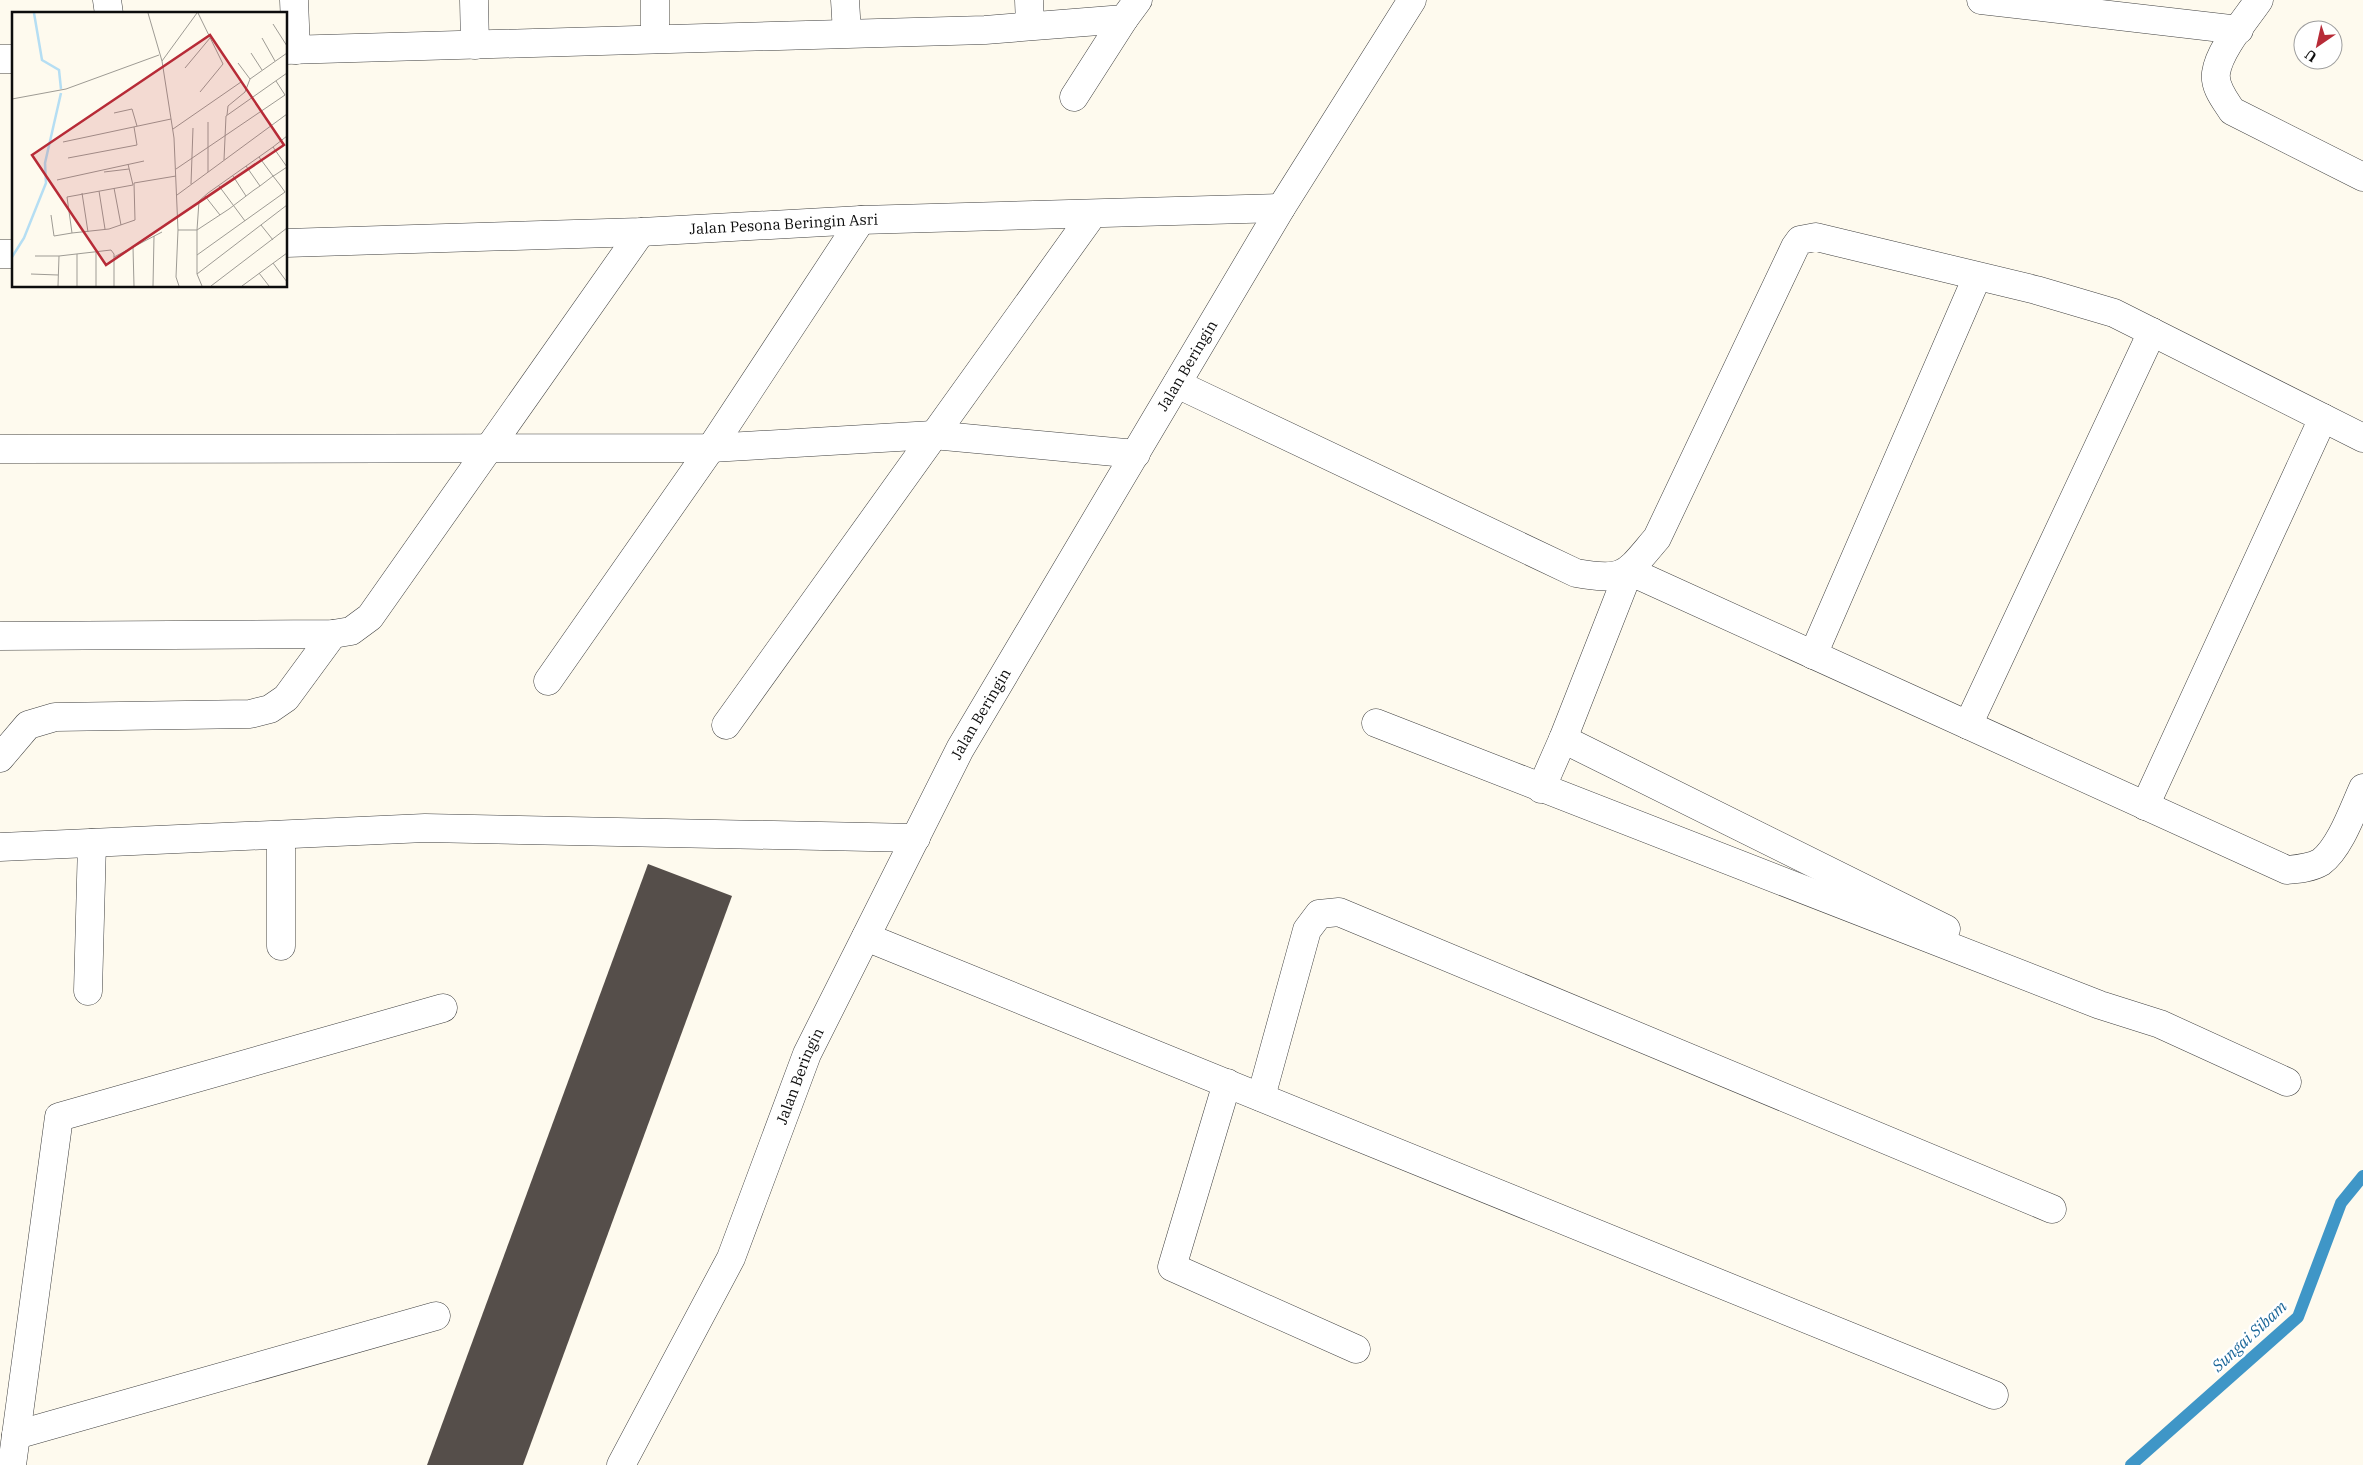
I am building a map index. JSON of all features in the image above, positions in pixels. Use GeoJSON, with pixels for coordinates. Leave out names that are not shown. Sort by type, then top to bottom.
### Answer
{"type":"FeatureCollection","features":[{"type":"Feature","properties":{"kind":"street"},"geometry":{"type":"LineString","coordinates":[[294,0],[291,50],[985,30],[1030,13],[1131,9]]}},
{"type":"Feature","properties":{"kind":"street"},"geometry":{"type":"LineString","coordinates":[[474,0],[475,45]]}},
{"type":"Feature","properties":{"kind":"street"},"geometry":{"type":"LineString","coordinates":[[654,39],[655,0]]}},
{"type":"Feature","properties":{"kind":"street"},"geometry":{"type":"LineString","coordinates":[[845,0],[846,33]]}},
{"type":"Feature","properties":{"kind":"street","name":"Jalan Beringin"},"geometry":{"type":"LineString","coordinates":[[621,1465],[731,1258],[807,1054],[960,749],[1281,208],[1412,0]]}},
{"type":"Feature","properties":{"kind":"street"},"geometry":{"type":"LineString","coordinates":[[2259,0],[2221,56],[2216,74],[2220,94],[2232,111],[2363,177]]}},
{"type":"Feature","properties":{"kind":"street"},"geometry":{"type":"LineString","coordinates":[[1997,1],[2239,30]]}},
{"type":"Feature","properties":{"kind":"street"},"geometry":{"type":"LineString","coordinates":[[1074,97],[1131,9]]}},
{"type":"Feature","properties":{"kind":"street","name":"Jalan Pesona Beringin Asri"},"geometry":{"type":"LineString","coordinates":[[288,243],[641,232],[861,220],[1092,215],[1281,208]]}},
{"type":"Feature","properties":{"kind":"street"},"geometry":{"type":"LineString","coordinates":[[726,725],[1092,215]]}},
{"type":"Feature","properties":{"kind":"street"},"geometry":{"type":"LineString","coordinates":[[548,681],[711,448],[861,220]]}},
{"type":"Feature","properties":{"kind":"street"},"geometry":{"type":"LineString","coordinates":[[0,636],[333,634],[350,631],[370,617],[641,232]]}},
{"type":"Feature","properties":{"kind":"street"},"geometry":{"type":"LineString","coordinates":[[1541,789],[1563,739],[1629,571],[1657,538],[1800,240],[1816,237],[2036,290],[2114,313],[2363,438]]}},
{"type":"Feature","properties":{"kind":"street"},"geometry":{"type":"LineString","coordinates":[[1813,655],[1977,277]]}},
{"type":"Feature","properties":{"kind":"street"},"geometry":{"type":"LineString","coordinates":[[1968,725],[2152,332]]}},
{"type":"Feature","properties":{"kind":"street"},"geometry":{"type":"LineString","coordinates":[[1177,384],[1576,573],[1606,578],[1629,571],[2287,870],[2306,868],[2320,862],[2333,851],[2363,788]]}},
{"type":"Feature","properties":{"kind":"street"},"geometry":{"type":"LineString","coordinates":[[2145,806],[2323,418]]}},
{"type":"Feature","properties":{"kind":"street"},"geometry":{"type":"LineString","coordinates":[[0,449],[490,446],[711,448],[933,435],[1136,454]]}},
{"type":"Feature","properties":{"kind":"street"},"geometry":{"type":"LineString","coordinates":[[0,758],[28,724],[55,717],[250,714],[270,709],[286,698],[333,634]]}},
{"type":"Feature","properties":{"kind":"street"},"geometry":{"type":"LineString","coordinates":[[1376,723],[1541,789],[2100,1005],[2160,1024],[2287,1082]]}},
{"type":"Feature","properties":{"kind":"street"},"geometry":{"type":"LineString","coordinates":[[1563,739],[2100,1005]]}},
{"type":"Feature","properties":{"kind":"street"},"geometry":{"type":"LineString","coordinates":[[0,847],[425,828],[916,838]]}},
{"type":"Feature","properties":{"kind":"street"},"geometry":{"type":"LineString","coordinates":[[281,835],[281,946]]}},
{"type":"Feature","properties":{"kind":"street"},"geometry":{"type":"LineString","coordinates":[[88,991],[92,843]]}},
{"type":"Feature","properties":{"kind":"street"},"geometry":{"type":"LineString","coordinates":[[1261,1097],[1307,930],[1319,914],[1339,912],[2052,1209]]}},
{"type":"Feature","properties":{"kind":"street"},"geometry":{"type":"LineString","coordinates":[[866,937],[1994,1394]]}},
{"type":"Feature","properties":{"kind":"street"},"geometry":{"type":"LineString","coordinates":[[12,1465],[59,1118],[443,1008]]}},
{"type":"Feature","properties":{"kind":"street"},"geometry":{"type":"LineString","coordinates":[[1228,1083],[1172,1267],[1356,1349]]}},
{"type":"Feature","properties":{"kind":"street"},"geometry":{"type":"LineString","coordinates":[[16,1435],[436,1316]]}},
{"type":"Feature","properties":{"kind":"building"},"geometry":{"type":"Polygon","coordinates":[[[648,864],[732,896],[523,1465],[427,1465],[648,864]]]}},
{"type":"Feature","properties":{"kind":"waterway","name":"Sungai Sibam"},"geometry":{"type":"LineString","coordinates":[[2131,1465],[2298,1317],[2341,1203],[2363,1176]]}}]}
